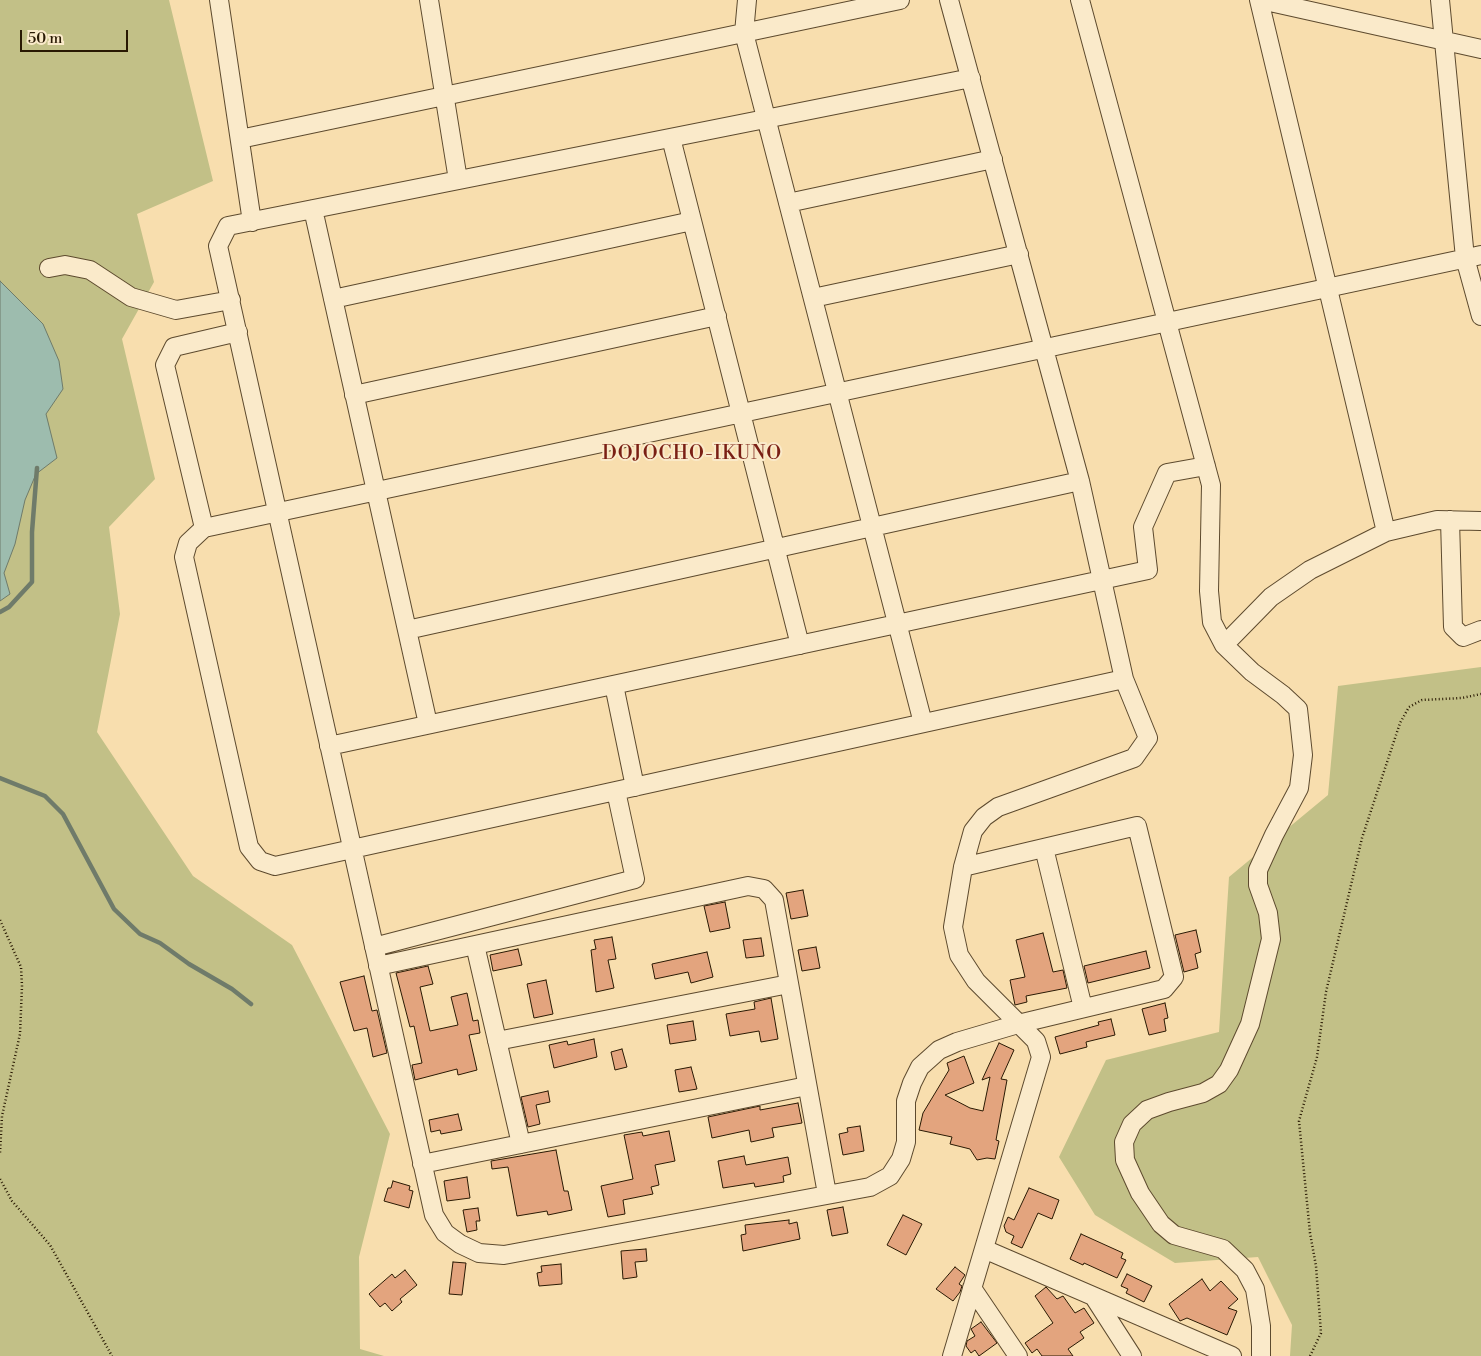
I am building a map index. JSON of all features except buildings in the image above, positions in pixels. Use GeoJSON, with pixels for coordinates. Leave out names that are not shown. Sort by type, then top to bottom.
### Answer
{"type":"FeatureCollection","features":[{"type":"Feature","properties":{"kind":"street"},"geometry":{"type":"LineString","coordinates":[[219,0],[252,222]]}},
{"type":"Feature","properties":{"kind":"street"},"geometry":{"type":"LineString","coordinates":[[429,0],[458,180]]}},
{"type":"Feature","properties":{"kind":"street"},"geometry":{"type":"LineString","coordinates":[[747,0],[744,33],[923,723]]}},
{"type":"Feature","properties":{"kind":"street"},"geometry":{"type":"LineString","coordinates":[[240,138],[744,33],[868,4],[900,0]]}},
{"type":"Feature","properties":{"kind":"street"},"geometry":{"type":"LineString","coordinates":[[950,0],[1080,481],[1124,679],[1148,738],[1134,758],[998,807],[984,818],[973,831],[963,867],[953,927],[960,955],[976,981],[1036,1041],[1042,1056],[952,1356]]}},
{"type":"Feature","properties":{"kind":"street"},"geometry":{"type":"LineString","coordinates":[[1080,0],[1211,485],[1209,591],[1212,622],[1224,645],[1252,672],[1283,695],[1298,709],[1303,755],[1299,788],[1274,834],[1258,870],[1258,885],[1268,913],[1271,939],[1250,1024],[1229,1070],[1219,1084],[1203,1093],[1147,1110],[1132,1124],[1124,1142],[1126,1160],[1140,1193],[1161,1224],[1174,1235],[1223,1249],[1245,1270],[1255,1288],[1261,1326],[1261,1356]]}},
{"type":"Feature","properties":{"kind":"street"},"geometry":{"type":"LineString","coordinates":[[1386,532],[1260,0],[1481,50]]}},
{"type":"Feature","properties":{"kind":"street"},"geometry":{"type":"LineString","coordinates":[[1440,0],[1442,40],[1481,316]]}},
{"type":"Feature","properties":{"kind":"street"},"geometry":{"type":"LineString","coordinates":[[963,867],[1136,826],[1174,977],[1164,989],[1018,1024],[957,1042],[939,1050],[920,1067],[912,1083],[906,1101],[906,1142],[901,1159],[890,1176],[870,1187],[504,1255],[479,1252],[460,1244],[445,1233],[434,1215],[422,1164],[218,246],[228,226],[970,78]]}},
{"type":"Feature","properties":{"kind":"street"},"geometry":{"type":"LineString","coordinates":[[671,138],[800,645]]}},
{"type":"Feature","properties":{"kind":"street"},"geometry":{"type":"LineString","coordinates":[[788,203],[993,158]]}},
{"type":"Feature","properties":{"kind":"street"},"geometry":{"type":"LineString","coordinates":[[313,209],[428,724]]}},
{"type":"Feature","properties":{"kind":"street"},"geometry":{"type":"LineString","coordinates":[[333,299],[692,220]]}},
{"type":"Feature","properties":{"kind":"street"},"geometry":{"type":"LineString","coordinates":[[812,298],[1019,254]]}},
{"type":"Feature","properties":{"kind":"street"},"geometry":{"type":"LineString","coordinates":[[1124,679],[275,866],[260,861],[249,847],[184,557],[188,543],[204,528],[1473,256]]}},
{"type":"Feature","properties":{"kind":"street"},"geometry":{"type":"LineString","coordinates":[[49,268],[65,266],[90,270],[131,297],[176,310],[231,300]]}},
{"type":"Feature","properties":{"kind":"street"},"geometry":{"type":"LineString","coordinates":[[354,395],[716,316]]}},
{"type":"Feature","properties":{"kind":"street"},"geometry":{"type":"LineString","coordinates":[[204,528],[165,365],[174,348],[238,332]]}},
{"type":"Feature","properties":{"kind":"street"},"geometry":{"type":"LineString","coordinates":[[329,746],[1148,570],[1143,527],[1167,473],[1206,466]]}},
{"type":"Feature","properties":{"kind":"street"},"geometry":{"type":"LineString","coordinates":[[407,630],[1080,481]]}},
{"type":"Feature","properties":{"kind":"street"},"geometry":{"type":"LineString","coordinates":[[1224,645],[1271,597],[1310,570],[1386,532],[1437,520],[1481,521]]}},
{"type":"Feature","properties":{"kind":"street"},"geometry":{"type":"LineString","coordinates":[[1450,520],[1453,627],[1463,637],[1481,630]]}},
{"type":"Feature","properties":{"kind":"street"},"geometry":{"type":"LineString","coordinates":[[614,685],[635,787]]}},
{"type":"Feature","properties":{"kind":"street"},"geometry":{"type":"LineString","coordinates":[[374,947],[635,879],[616,791]]}},
{"type":"Feature","properties":{"kind":"street"},"geometry":{"type":"LineString","coordinates":[[1044,848],[1083,1008]]}},
{"type":"Feature","properties":{"kind":"street"},"geometry":{"type":"LineString","coordinates":[[378,966],[748,886],[764,889],[774,900],[827,1194]]}},
{"type":"Feature","properties":{"kind":"street"},"geometry":{"type":"LineString","coordinates":[[475,945],[521,1144]]}},
{"type":"Feature","properties":{"kind":"street"},"geometry":{"type":"LineString","coordinates":[[497,1041],[789,984]]}},
{"type":"Feature","properties":{"kind":"street"},"geometry":{"type":"LineString","coordinates":[[422,1164],[808,1086]]}},
{"type":"Feature","properties":{"kind":"street"},"geometry":{"type":"LineString","coordinates":[[984,1249],[1232,1356]]}},
{"type":"Feature","properties":{"kind":"street"},"geometry":{"type":"LineString","coordinates":[[972,1288],[1018,1356]]}},
{"type":"Feature","properties":{"kind":"street"},"geometry":{"type":"LineString","coordinates":[[1094,1296],[1132,1356]]}},
{"type":"Feature","properties":{"kind":"path"},"geometry":{"type":"LineString","coordinates":[[1310,1356],[1320,1333],[1316,1266],[1310,1233],[1299,1122],[1317,1057],[1326,992],[1362,838],[1400,723],[1410,707],[1422,700],[1462,698],[1481,694]]}},
{"type":"Feature","properties":{"kind":"path"},"geometry":{"type":"LineString","coordinates":[[0,920],[21,967],[22,986],[20,1034],[2,1116],[0,1153]]}},
{"type":"Feature","properties":{"kind":"path"},"geometry":{"type":"LineString","coordinates":[[0,1179],[12,1201],[50,1246],[112,1356]]}},
{"type":"Feature","properties":{"kind":"shaded area"},"geometry":{"type":"Polygon","coordinates":[[[0,0],[169,0],[213,181],[137,214],[154,282],[122,339],[155,479],[109,527],[120,614],[97,732],[193,876],[292,945],[390,1134],[359,1257],[360,1349],[384,1356],[0,1356],[0,0]]]}},
{"type":"Feature","properties":{"kind":"shaded area"},"geometry":{"type":"Polygon","coordinates":[[[0,281],[43,324],[59,361],[63,389],[46,414],[57,458],[36,474],[25,500],[15,544],[4,573],[10,594],[0,601],[0,281]]]}},
{"type":"Feature","properties":{"kind":"shaded area"},"geometry":{"type":"Polygon","coordinates":[[[1481,667],[1481,1356],[1290,1356],[1292,1325],[1258,1257],[1175,1263],[1095,1215],[1059,1157],[1106,1060],[1219,1032],[1229,877],[1328,795],[1338,686],[1481,667]]]}},
{"type":"Feature","properties":{"kind":"waterway"},"geometry":{"type":"LineString","coordinates":[[0,612],[9,607],[32,582],[32,532],[37,468]]}},
{"type":"Feature","properties":{"kind":"waterway"},"geometry":{"type":"LineString","coordinates":[[0,778],[45,796],[63,814],[114,909],[140,934],[160,943],[189,964],[232,989],[251,1004]]}},
{"type":"Feature","properties":{"kind":"district","name":"DOJOCHO-IKUNO"},"geometry":{"type":"Point","coordinates":[692,454]}}]}
